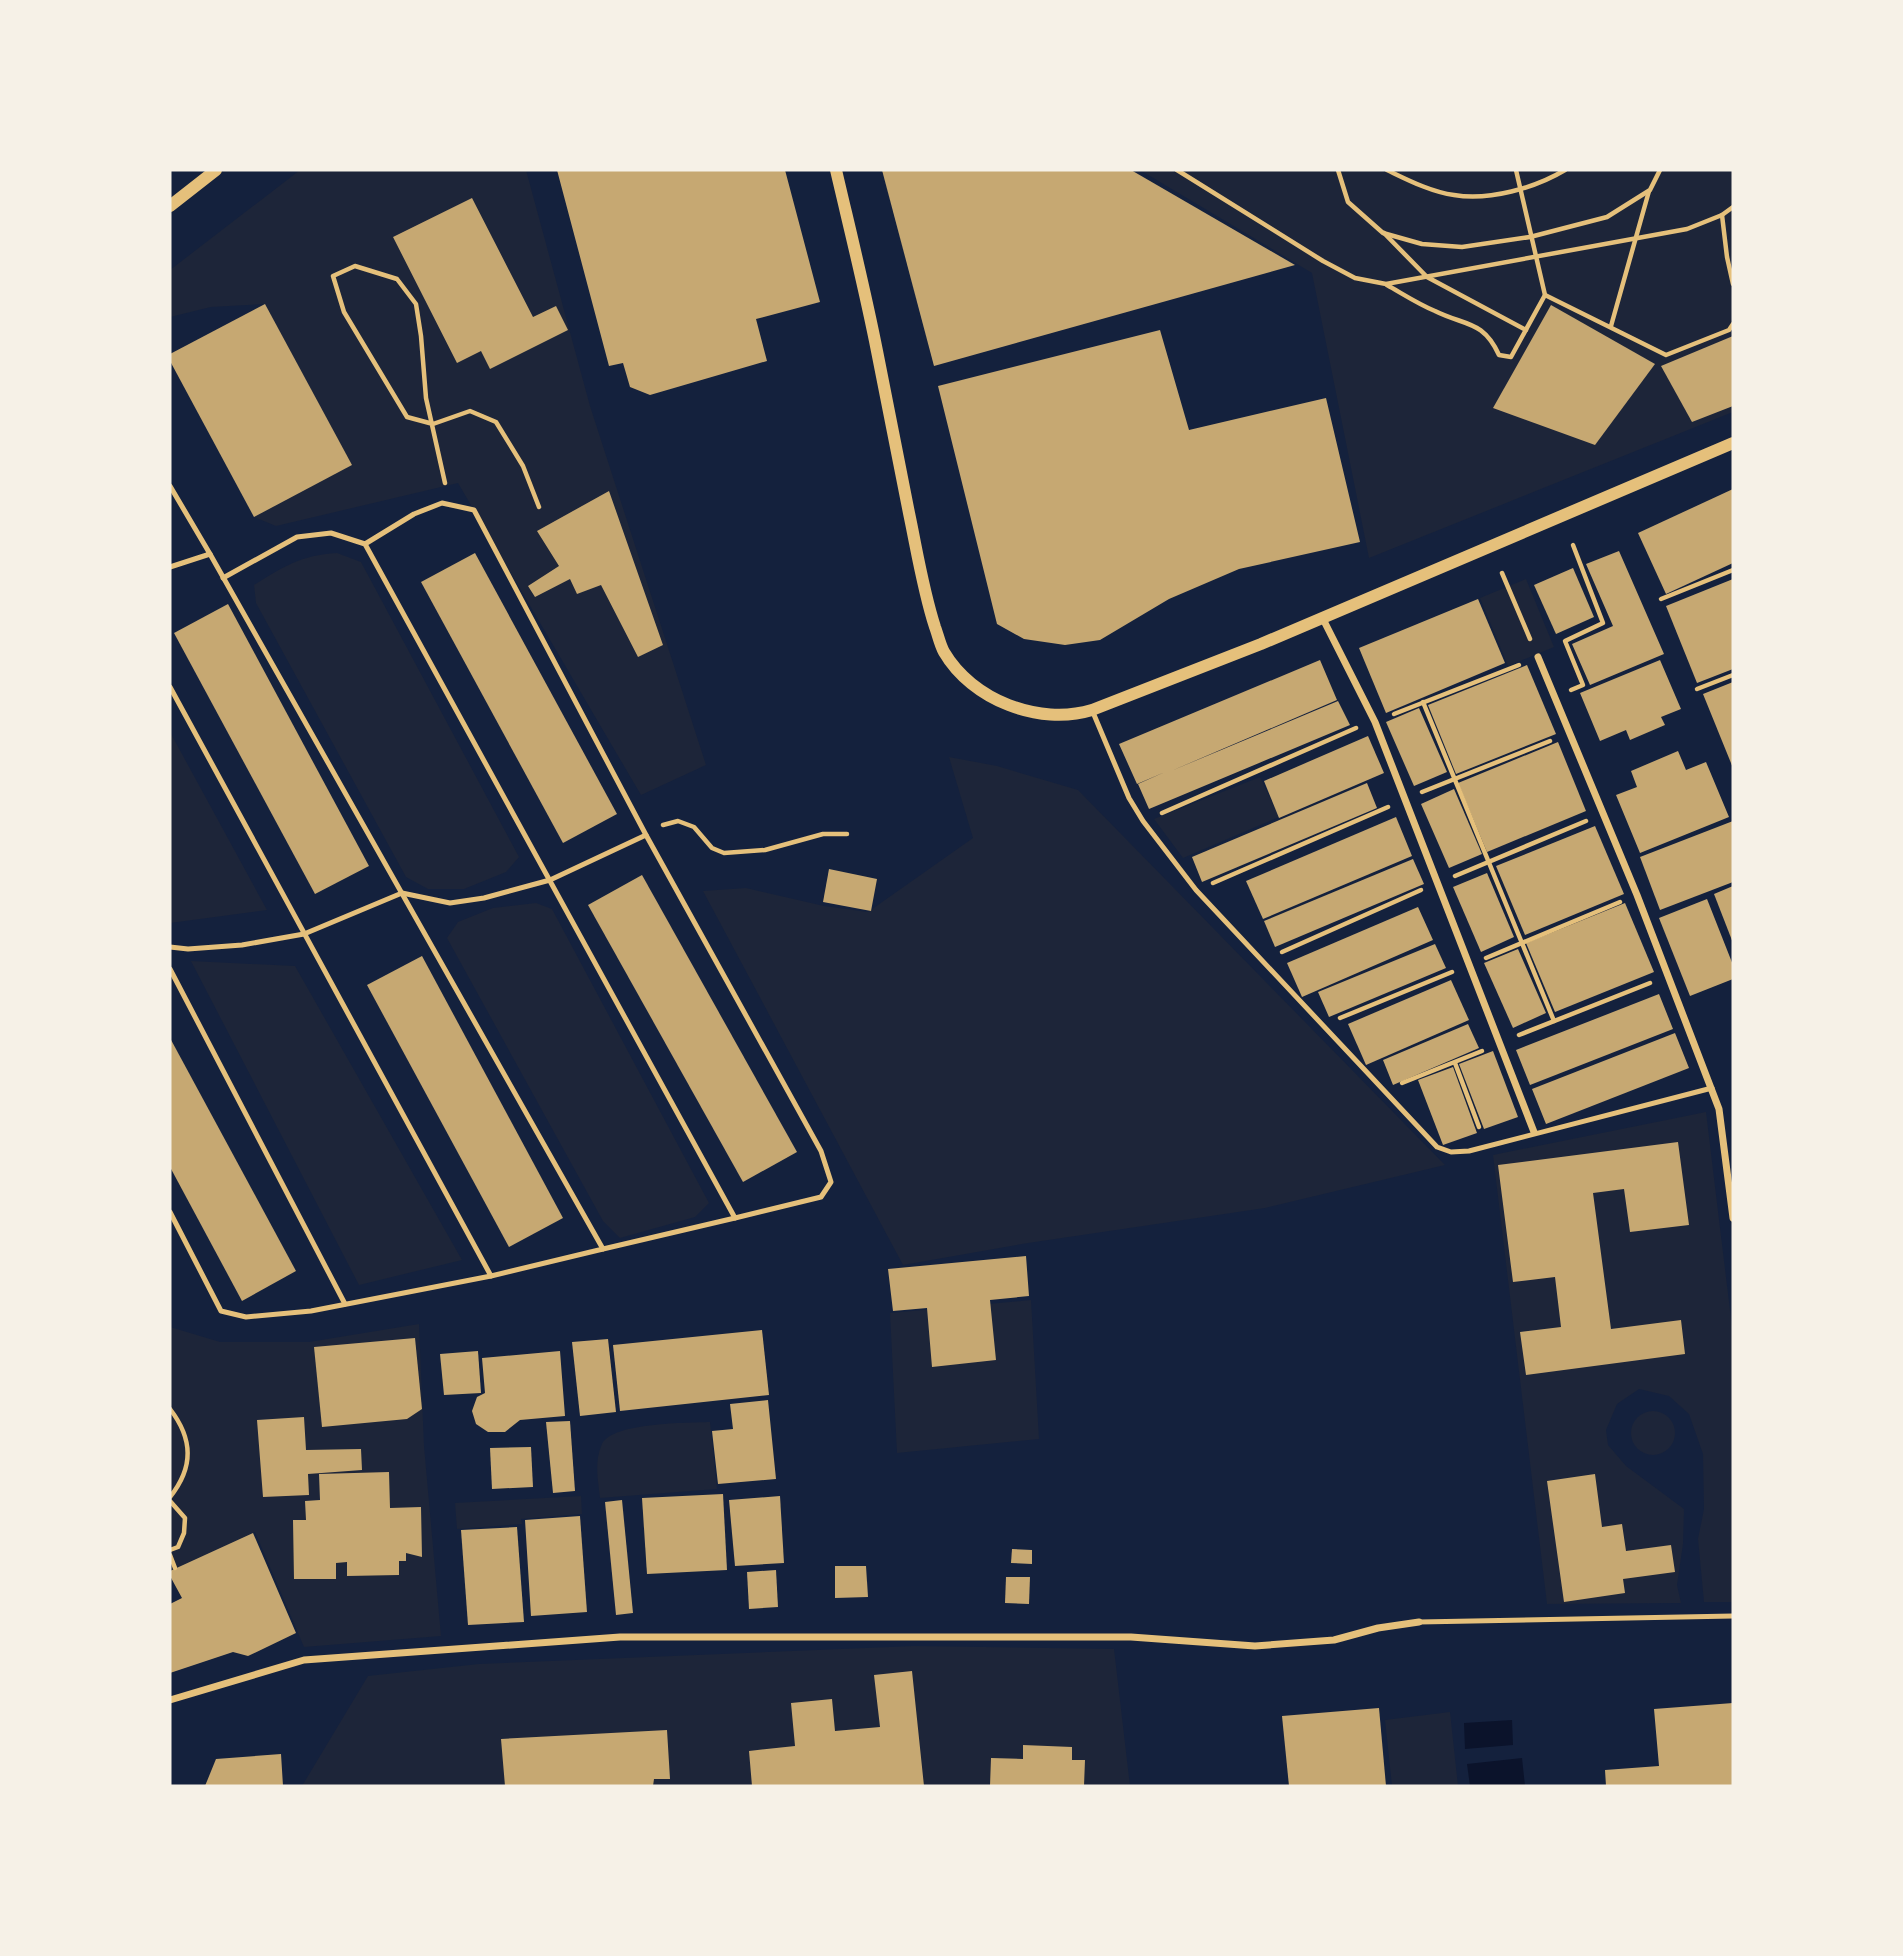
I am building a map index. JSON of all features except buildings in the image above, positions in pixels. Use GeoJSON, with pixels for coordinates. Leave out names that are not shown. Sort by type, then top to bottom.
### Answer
{"type":"FeatureCollection","features":[{"type":"Feature","properties":{"kind":"street"},"geometry":{"type":"LineString","coordinates":[[170,205],[216,170]]}},
{"type":"Feature","properties":{"kind":"street"},"geometry":{"type":"LineString","coordinates":[[836,170],[877,351],[930,609],[943,651],[962,676],[1000,701],[1027,712],[1074,716],[1092,710],[1322,618],[1733,443]]}},
{"type":"Feature","properties":{"kind":"street"},"geometry":{"type":"LineString","coordinates":[[1322,618],[1376,722],[1534,1132]]}},
{"type":"Feature","properties":{"kind":"street"},"geometry":{"type":"LineString","coordinates":[[1538,657],[1637,895],[1712,1088],[1719,1109],[1733,1218]]}},
{"type":"Feature","properties":{"kind":"street"},"geometry":{"type":"LineString","coordinates":[[170,1700],[304,1660],[620,1637],[1131,1637],[1255,1646],[1334,1640],[1378,1628],[1419,1622]]}},
{"type":"Feature","properties":{"kind":"lane"},"geometry":{"type":"LineString","coordinates":[[170,486],[603,1249]]}},
{"type":"Feature","properties":{"kind":"lane"},"geometry":{"type":"LineString","coordinates":[[170,1212],[221,1311],[246,1317],[311,1311],[491,1276],[821,1197],[831,1182],[821,1152],[646,835],[474,510],[442,503],[414,514],[365,544]]}},
{"type":"Feature","properties":{"kind":"lane"},"geometry":{"type":"LineString","coordinates":[[223,578],[297,537],[331,533],[365,544],[735,1218]]}},
{"type":"Feature","properties":{"kind":"lane"},"geometry":{"type":"LineString","coordinates":[[170,567],[209,554]]}},
{"type":"Feature","properties":{"kind":"lane"},"geometry":{"type":"LineString","coordinates":[[170,687],[491,1276]]}},
{"type":"Feature","properties":{"kind":"lane"},"geometry":{"type":"LineString","coordinates":[[1092,710],[1129,798],[1143,821],[1196,890],[1437,1147],[1451,1152],[1468,1151],[1712,1088]]}},
{"type":"Feature","properties":{"kind":"lane"},"geometry":{"type":"LineString","coordinates":[[170,947],[188,950],[242,946],[304,934],[402,893],[450,903],[484,898],[550,880],[646,835]]}},
{"type":"Feature","properties":{"kind":"lane"},"geometry":{"type":"LineString","coordinates":[[170,969],[345,1304]]}},
{"type":"Feature","properties":{"kind":"lane"},"geometry":{"type":"LineString","coordinates":[[1419,1622],[1733,1616]]}},
{"type":"Feature","properties":{"kind":"path"},"geometry":{"type":"LineString","coordinates":[[1177,170],[1334,267],[1355,278],[1386,284],[1439,313],[1469,323],[1491,338],[1499,355],[1511,357],[1545,295],[1516,170]]}},
{"type":"Feature","properties":{"kind":"path"},"geometry":{"type":"LineString","coordinates":[[1338,170],[1348,202],[1427,277],[1526,330]]}},
{"type":"Feature","properties":{"kind":"path"},"geometry":{"type":"LineString","coordinates":[[1387,170],[1414,183],[1452,195],[1480,197],[1520,188],[1565,170]]}},
{"type":"Feature","properties":{"kind":"path"},"geometry":{"type":"LineString","coordinates":[[1611,326],[1650,190],[1660,170]]}},
{"type":"Feature","properties":{"kind":"path"},"geometry":{"type":"LineString","coordinates":[[1383,233],[1422,244],[1462,247],[1530,237],[1608,217],[1650,190]]}},
{"type":"Feature","properties":{"kind":"path"},"geometry":{"type":"LineString","coordinates":[[1386,284],[1687,229],[1722,215],[1733,207]]}},
{"type":"Feature","properties":{"kind":"path"},"geometry":{"type":"LineString","coordinates":[[1722,215],[1733,284]]}},
{"type":"Feature","properties":{"kind":"path"},"geometry":{"type":"LineString","coordinates":[[449,505],[433,424],[426,398],[416,304],[397,279],[355,266],[333,276],[344,312],[407,417],[433,424],[470,411],[496,422],[523,466],[539,507]]}},
{"type":"Feature","properties":{"kind":"path"},"geometry":{"type":"LineString","coordinates":[[1545,295],[1666,355],[1729,330],[1733,324]]}},
{"type":"Feature","properties":{"kind":"path"},"geometry":{"type":"LineString","coordinates":[[1555,697],[1583,685],[1565,641],[1603,623],[1573,545]]}},
{"type":"Feature","properties":{"kind":"path"},"geometry":{"type":"LineString","coordinates":[[1661,599],[1733,570]]}},
{"type":"Feature","properties":{"kind":"path"},"geometry":{"type":"LineString","coordinates":[[1143,821],[1342,733],[1538,657],[1502,573]]}},
{"type":"Feature","properties":{"kind":"path"},"geometry":{"type":"LineString","coordinates":[[1697,689],[1733,675]]}},
{"type":"Feature","properties":{"kind":"path"},"geometry":{"type":"LineString","coordinates":[[1423,702],[1554,1021]]}},
{"type":"Feature","properties":{"kind":"path"},"geometry":{"type":"LineString","coordinates":[[1196,890],[1453,779],[1570,733]]}},
{"type":"Feature","properties":{"kind":"path"},"geometry":{"type":"LineString","coordinates":[[1262,961],[1439,882],[1604,814]]}},
{"type":"Feature","properties":{"kind":"path"},"geometry":{"type":"LineString","coordinates":[[646,835],[661,826],[678,821],[695,827],[712,848],[724,853],[765,850],[823,834],[847,834]]}},
{"type":"Feature","properties":{"kind":"path"},"geometry":{"type":"LineString","coordinates":[[1322,1025],[1637,895]]}},
{"type":"Feature","properties":{"kind":"path"},"geometry":{"type":"LineString","coordinates":[[1385,1090],[1667,976]]}},
{"type":"Feature","properties":{"kind":"path"},"geometry":{"type":"LineString","coordinates":[[1455,1063],[1486,1145]]}},
{"type":"Feature","properties":{"kind":"path"},"geometry":{"type":"LineString","coordinates":[[170,1409],[183,1427],[188,1445],[183,1473],[170,1499],[185,1518],[184,1533],[178,1547],[170,1553],[175,1568]]}},
{"type":"Feature","properties":{"kind":"shaded area"},"geometry":{"type":"Polygon","coordinates":[[[300,170],[526,170],[590,406],[706,765],[641,795],[458,483],[276,526],[254,517],[351,465],[265,304],[211,307],[170,317],[170,270],[300,170]]]}},
{"type":"Feature","properties":{"kind":"shaded area"},"geometry":{"type":"Polygon","coordinates":[[[1140,170],[1733,170],[1733,412],[1369,558],[1312,273],[1140,170]]]}},
{"type":"Feature","properties":{"kind":"shaded area"},"geometry":{"type":"Polygon","coordinates":[[[337,553],[361,562],[519,857],[506,872],[464,889],[428,889],[406,877],[256,603],[254,585],[303,559],[337,553]]]}},
{"type":"Feature","properties":{"kind":"shaded area"},"geometry":{"type":"Polygon","coordinates":[[[1526,579],[1554,647],[1508,666],[1480,598],[1526,579]]]}},
{"type":"Feature","properties":{"kind":"shaded area"},"geometry":{"type":"Polygon","coordinates":[[[170,732],[267,910],[170,923],[170,732]]]}},
{"type":"Feature","properties":{"kind":"shaded area"},"geometry":{"type":"Polygon","coordinates":[[[949,757],[997,766],[1078,790],[1445,1165],[1265,1208],[1028,1243],[903,1265],[703,891],[746,888],[824,906],[868,912],[973,838],[949,757]]]}},
{"type":"Feature","properties":{"kind":"shaded area"},"geometry":{"type":"Polygon","coordinates":[[[1260,777],[1279,817],[1183,858],[1154,819],[1260,777]]]}},
{"type":"Feature","properties":{"kind":"shaded area"},"geometry":{"type":"Polygon","coordinates":[[[536,903],[552,909],[709,1203],[695,1217],[620,1238],[603,1221],[447,938],[458,922],[493,908],[536,903]]]}},
{"type":"Feature","properties":{"kind":"shaded area"},"geometry":{"type":"Polygon","coordinates":[[[191,961],[295,966],[462,1260],[359,1285],[191,961]]]}},
{"type":"Feature","properties":{"kind":"shaded area"},"geometry":{"type":"Polygon","coordinates":[[[1706,1112],[1733,1335],[1733,1602],[1704,1602],[1698,1539],[1704,1509],[1703,1454],[1689,1414],[1669,1396],[1639,1389],[1617,1404],[1606,1430],[1608,1445],[1626,1466],[1684,1509],[1683,1544],[1677,1585],[1681,1603],[1547,1604],[1493,1155],[1706,1112]]]}},
{"type":"Feature","properties":{"kind":"shaded area"},"geometry":{"type":"Polygon","coordinates":[[[1031,1300],[1039,1439],[897,1453],[890,1313],[1031,1300]]]}},
{"type":"Feature","properties":{"kind":"shaded area"},"geometry":{"type":"Polygon","coordinates":[[[419,1324],[424,1446],[441,1636],[304,1647],[255,1532],[170,1571],[170,1327],[220,1342],[309,1342],[419,1324]]]}},
{"type":"Feature","properties":{"kind":"shaded area"},"geometry":{"type":"Polygon","coordinates":[[[1653,1411],[1668,1418],[1675,1433],[1668,1448],[1653,1455],[1638,1448],[1631,1433],[1638,1418],[1653,1411]]]}},
{"type":"Feature","properties":{"kind":"shaded area"},"geometry":{"type":"Polygon","coordinates":[[[710,1422],[717,1489],[600,1498],[598,1457],[602,1444],[609,1437],[620,1431],[652,1425],[710,1422]]]}},
{"type":"Feature","properties":{"kind":"shaded area"},"geometry":{"type":"Polygon","coordinates":[[[581,1496],[582,1514],[521,1519],[522,1524],[457,1529],[455,1503],[581,1496]]]}},
{"type":"Feature","properties":{"kind":"shaded area"},"geometry":{"type":"Polygon","coordinates":[[[914,1646],[1114,1649],[1130,1786],[302,1786],[368,1676],[479,1664],[914,1646]]]}},
{"type":"Feature","properties":{"kind":"shaded area"},"geometry":{"type":"Polygon","coordinates":[[[1450,1712],[1458,1786],[1392,1786],[1385,1720],[1450,1712]]]}},
{"type":"Feature","properties":{"kind":"shaded area"},"geometry":{"type":"Polygon","coordinates":[[[1512,1720],[1513,1745],[1465,1749],[1464,1723],[1512,1720]]]}},
{"type":"Feature","properties":{"kind":"shaded area"},"geometry":{"type":"Polygon","coordinates":[[[1522,1758],[1525,1786],[1470,1786],[1467,1764],[1522,1758]]]}}]}
